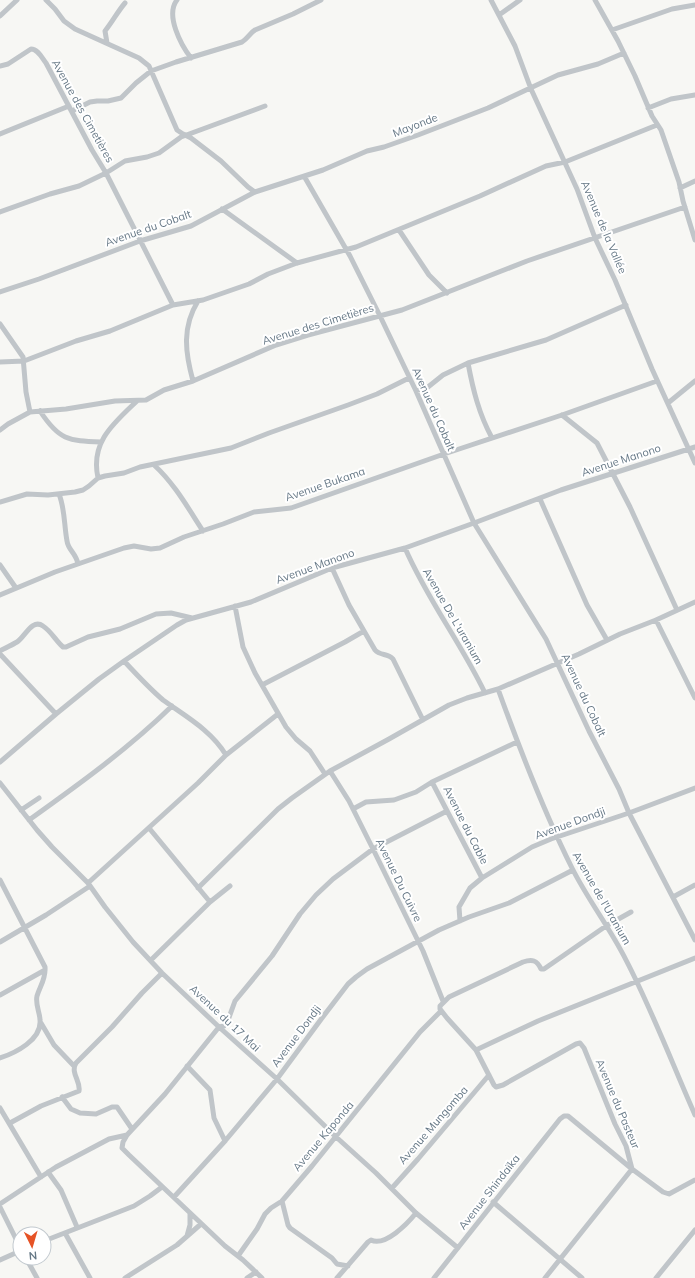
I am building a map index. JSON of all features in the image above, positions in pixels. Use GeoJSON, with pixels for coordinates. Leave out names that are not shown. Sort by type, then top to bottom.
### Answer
{"type":"FeatureCollection","features":[{"type":"Feature","properties":{"kind":"street"},"geometry":{"type":"LineString","coordinates":[[0,16],[17,0]]}},
{"type":"Feature","properties":{"kind":"street"},"geometry":{"type":"LineString","coordinates":[[46,0],[64,21],[70,25],[139,58],[149,66],[177,130],[221,161],[255,192]]}},
{"type":"Feature","properties":{"kind":"street"},"geometry":{"type":"LineString","coordinates":[[178,0],[174,5],[173,18],[183,47],[191,58]]}},
{"type":"Feature","properties":{"kind":"street"},"geometry":{"type":"LineString","coordinates":[[0,134],[90,102],[97,100],[108,101],[121,98],[151,71],[213,50],[225,48],[234,43],[242,42],[251,32],[321,0]]}},
{"type":"Feature","properties":{"kind":"street","name":"Avenue de la Vallée"},"geometry":{"type":"LineString","coordinates":[[491,0],[515,46],[531,89],[577,189],[595,238],[616,280],[657,381],[692,448],[695,463]]}},
{"type":"Feature","properties":{"kind":"street"},"geometry":{"type":"LineString","coordinates":[[499,15],[520,0]]}},
{"type":"Feature","properties":{"kind":"street"},"geometry":{"type":"LineString","coordinates":[[595,0],[636,76],[648,108],[660,130],[670,155],[695,240]]}},
{"type":"Feature","properties":{"kind":"street"},"geometry":{"type":"LineString","coordinates":[[107,43],[105,30],[114,21],[125,2]]}},
{"type":"Feature","properties":{"kind":"street"},"geometry":{"type":"LineString","coordinates":[[612,30],[667,11],[695,4]]}},
{"type":"Feature","properties":{"kind":"street","name":"Avenue des Cimetières"},"geometry":{"type":"LineString","coordinates":[[0,66],[8,64],[31,49],[35,50],[46,63],[92,150],[106,173],[173,305]]}},
{"type":"Feature","properties":{"kind":"street","name":"Mayonde"},"geometry":{"type":"LineString","coordinates":[[304,176],[323,170],[368,151],[384,147],[488,108],[558,76],[598,64],[624,53]]}},
{"type":"Feature","properties":{"kind":"street"},"geometry":{"type":"LineString","coordinates":[[648,108],[663,102],[695,95]]}},
{"type":"Feature","properties":{"kind":"street"},"geometry":{"type":"LineString","coordinates":[[0,212],[50,194],[79,186],[106,173],[125,161],[159,153],[173,142],[186,135],[265,106]]}},
{"type":"Feature","properties":{"kind":"street"},"geometry":{"type":"LineString","coordinates":[[0,362],[24,361],[76,340],[110,331],[173,305],[203,300],[249,284],[268,274],[297,263],[346,250],[399,230],[480,196],[546,166],[565,162],[657,125]]}},
{"type":"Feature","properties":{"kind":"street","name":"Avenue du Cobalt"},"geometry":{"type":"LineString","coordinates":[[0,292],[40,279],[140,241],[191,226],[255,192],[304,176],[346,250],[380,316],[416,391],[474,523],[546,639],[589,731],[619,789],[629,813],[695,940]]}},
{"type":"Feature","properties":{"kind":"street"},"geometry":{"type":"LineString","coordinates":[[680,188],[695,181]]}},
{"type":"Feature","properties":{"kind":"street","name":"Avenue des Cimetières"},"geometry":{"type":"LineString","coordinates":[[0,430],[30,412],[81,407],[115,401],[146,400],[164,390],[193,381],[276,345],[402,310],[447,294],[527,261],[685,207]]}},
{"type":"Feature","properties":{"kind":"street"},"geometry":{"type":"LineString","coordinates":[[222,209],[297,263]]}},
{"type":"Feature","properties":{"kind":"street"},"geometry":{"type":"LineString","coordinates":[[399,230],[429,275],[447,294]]}},
{"type":"Feature","properties":{"kind":"street"},"geometry":{"type":"LineString","coordinates":[[193,381],[187,349],[186,331],[192,310],[198,301]]}},
{"type":"Feature","properties":{"kind":"street"},"geometry":{"type":"LineString","coordinates":[[416,391],[428,387],[443,375],[468,363],[546,340],[626,306]]}},
{"type":"Feature","properties":{"kind":"street"},"geometry":{"type":"LineString","coordinates":[[0,324],[22,353],[26,392],[30,412]]}},
{"type":"Feature","properties":{"kind":"street"},"geometry":{"type":"LineString","coordinates":[[468,363],[478,408],[484,424],[492,438]]}},
{"type":"Feature","properties":{"kind":"street"},"geometry":{"type":"LineString","coordinates":[[0,502],[27,494],[41,496],[83,490],[98,478],[231,448],[348,405],[410,378]]}},
{"type":"Feature","properties":{"kind":"street","name":"Avenue Bukama"},"geometry":{"type":"LineString","coordinates":[[0,595],[78,564],[124,548],[134,546],[151,549],[160,548],[184,537],[254,512],[292,508],[657,381]]}},
{"type":"Feature","properties":{"kind":"street"},"geometry":{"type":"LineString","coordinates":[[668,403],[695,381]]}},
{"type":"Feature","properties":{"kind":"street"},"geometry":{"type":"LineString","coordinates":[[98,478],[96,464],[98,452],[104,435],[109,428],[137,401]]}},
{"type":"Feature","properties":{"kind":"street"},"geometry":{"type":"LineString","coordinates":[[40,411],[50,427],[62,436],[75,440],[101,442]]}},
{"type":"Feature","properties":{"kind":"street"},"geometry":{"type":"LineString","coordinates":[[562,415],[597,443],[630,507],[677,610]]}},
{"type":"Feature","properties":{"kind":"street","name":"Avenue Manono"},"geometry":{"type":"LineString","coordinates":[[0,762],[56,714],[124,661],[177,625],[192,618],[251,602],[332,568],[404,548],[561,490],[692,448]]}},
{"type":"Feature","properties":{"kind":"street"},"geometry":{"type":"LineString","coordinates":[[154,465],[163,473],[175,488],[203,531]]}},
{"type":"Feature","properties":{"kind":"street"},"geometry":{"type":"LineString","coordinates":[[59,494],[62,503],[67,541],[78,564]]}},
{"type":"Feature","properties":{"kind":"street"},"geometry":{"type":"LineString","coordinates":[[540,498],[587,605],[607,640]]}},
{"type":"Feature","properties":{"kind":"street","name":"Avenue De L'uranium"},"geometry":{"type":"LineString","coordinates":[[404,548],[422,585],[466,657],[485,693]]}},
{"type":"Feature","properties":{"kind":"street"},"geometry":{"type":"LineString","coordinates":[[0,565],[16,588]]}},
{"type":"Feature","properties":{"kind":"street"},"geometry":{"type":"LineString","coordinates":[[332,568],[349,605],[376,652],[390,656],[393,659],[423,720]]}},
{"type":"Feature","properties":{"kind":"street"},"geometry":{"type":"LineString","coordinates":[[198,888],[278,809],[327,773],[449,705],[498,689],[695,602]]}},
{"type":"Feature","properties":{"kind":"street","name":"Avenue Du Cuivre"},"geometry":{"type":"LineString","coordinates":[[235,606],[245,653],[278,714],[291,732],[310,751],[349,801],[429,962],[443,1001]]}},
{"type":"Feature","properties":{"kind":"street"},"geometry":{"type":"LineString","coordinates":[[0,651],[16,643],[36,623],[43,626],[59,644],[66,647],[88,637],[120,629],[156,614],[171,613],[192,618]]}},
{"type":"Feature","properties":{"kind":"street"},"geometry":{"type":"LineString","coordinates":[[656,620],[695,698]]}},
{"type":"Feature","properties":{"kind":"street"},"geometry":{"type":"LineString","coordinates":[[262,685],[346,642],[364,631]]}},
{"type":"Feature","properties":{"kind":"street"},"geometry":{"type":"LineString","coordinates":[[0,654],[56,714]]}},
{"type":"Feature","properties":{"kind":"street"},"geometry":{"type":"LineString","coordinates":[[124,661],[152,690],[202,728],[226,754]]}},
{"type":"Feature","properties":{"kind":"street","name":"Avenue de l'Uranium"},"geometry":{"type":"LineString","coordinates":[[498,689],[517,742],[557,837],[573,870],[626,958],[695,1115]]}},
{"type":"Feature","properties":{"kind":"street"},"geometry":{"type":"LineString","coordinates":[[29,820],[122,751],[172,706]]}},
{"type":"Feature","properties":{"kind":"street"},"geometry":{"type":"LineString","coordinates":[[0,942],[46,915],[89,884],[198,783],[226,754],[278,714]]}},
{"type":"Feature","properties":{"kind":"street"},"geometry":{"type":"LineString","coordinates":[[353,809],[366,802],[394,800],[416,792],[432,782],[517,742]]}},
{"type":"Feature","properties":{"kind":"street","name":"Avenue du Cable"},"geometry":{"type":"LineString","coordinates":[[432,782],[482,878]]}},
{"type":"Feature","properties":{"kind":"street","name":"Avenue du 17 Mai"},"geometry":{"type":"LineString","coordinates":[[0,783],[52,847],[89,884],[110,913],[162,973],[219,1028],[277,1079],[335,1136],[392,1188],[416,1213],[458,1248]]}},
{"type":"Feature","properties":{"kind":"street","name":"Avenue Dondji"},"geometry":{"type":"LineString","coordinates":[[460,921],[459,907],[468,891],[482,878],[532,847],[695,788]]}},
{"type":"Feature","properties":{"kind":"street"},"geometry":{"type":"LineString","coordinates":[[21,810],[40,798]]}},
{"type":"Feature","properties":{"kind":"street"},"geometry":{"type":"LineString","coordinates":[[262,1278],[190,1214],[123,1149],[123,1142],[132,1129],[165,1094],[186,1066],[219,1028],[227,1023],[235,1001],[272,956],[308,904],[333,879],[373,849],[447,811]]}},
{"type":"Feature","properties":{"kind":"street"},"geometry":{"type":"LineString","coordinates":[[148,828],[210,902]]}},
{"type":"Feature","properties":{"kind":"street","name":"Avenue Dondji"},"geometry":{"type":"LineString","coordinates":[[174,1197],[277,1079],[351,981],[360,973],[460,921],[509,903],[573,870]]}},
{"type":"Feature","properties":{"kind":"street"},"geometry":{"type":"LineString","coordinates":[[0,880],[45,967],[42,985],[37,997],[41,1023],[54,1045],[74,1066],[74,1071],[80,1090],[41,1106],[10,1123]]}},
{"type":"Feature","properties":{"kind":"street"},"geometry":{"type":"LineString","coordinates":[[673,897],[695,885]]}},
{"type":"Feature","properties":{"kind":"street"},"geometry":{"type":"LineString","coordinates":[[151,960],[210,902],[230,886]]}},
{"type":"Feature","properties":{"kind":"street"},"geometry":{"type":"LineString","coordinates":[[489,1076],[476,1050],[441,1011],[440,1007],[443,1001],[523,962],[535,960],[538,962],[541,969],[544,969],[606,926],[631,912]]}},
{"type":"Feature","properties":{"kind":"street"},"geometry":{"type":"LineString","coordinates":[[476,1050],[538,1021],[695,958]]}},
{"type":"Feature","properties":{"kind":"street"},"geometry":{"type":"LineString","coordinates":[[0,994],[45,970]]}},
{"type":"Feature","properties":{"kind":"street"},"geometry":{"type":"LineString","coordinates":[[74,1066],[162,973]]}},
{"type":"Feature","properties":{"kind":"street","name":"Avenue Kaponda"},"geometry":{"type":"LineString","coordinates":[[238,1256],[257,1229],[265,1214],[282,1201],[384,1078],[420,1032],[441,1011]]}},
{"type":"Feature","properties":{"kind":"street"},"geometry":{"type":"LineString","coordinates":[[0,1058],[10,1055],[28,1043],[39,1030],[41,1023]]}},
{"type":"Feature","properties":{"kind":"street","name":"Avenue du Pasteur"},"geometry":{"type":"LineString","coordinates":[[489,1076],[494,1085],[498,1087],[580,1043],[584,1048],[615,1124],[626,1146],[632,1169]]}},
{"type":"Feature","properties":{"kind":"street"},"geometry":{"type":"LineString","coordinates":[[186,1066],[210,1090],[214,1118],[224,1141]]}},
{"type":"Feature","properties":{"kind":"street","name":"Avenue Mungomba"},"geometry":{"type":"LineString","coordinates":[[392,1188],[489,1076]]}},
{"type":"Feature","properties":{"kind":"street"},"geometry":{"type":"LineString","coordinates":[[62,1097],[71,1109],[80,1113],[96,1114],[112,1107],[117,1107],[132,1129]]}},
{"type":"Feature","properties":{"kind":"street"},"geometry":{"type":"LineString","coordinates":[[0,1108],[41,1177]]}},
{"type":"Feature","properties":{"kind":"street","name":"Avenue Shindaïka"},"geometry":{"type":"LineString","coordinates":[[434,1278],[493,1202],[564,1116],[568,1116],[632,1169]]}},
{"type":"Feature","properties":{"kind":"street"},"geometry":{"type":"LineString","coordinates":[[0,1204],[48,1172],[108,1139],[127,1135]]}},
{"type":"Feature","properties":{"kind":"street"},"geometry":{"type":"LineString","coordinates":[[545,1278],[632,1169],[663,1192],[668,1194],[695,1180]]}},
{"type":"Feature","properties":{"kind":"street"},"geometry":{"type":"LineString","coordinates":[[48,1172],[61,1190],[77,1228]]}},
{"type":"Feature","properties":{"kind":"street"},"geometry":{"type":"LineString","coordinates":[[52,1238],[139,1203],[162,1187]]}},
{"type":"Feature","properties":{"kind":"street"},"geometry":{"type":"LineString","coordinates":[[282,1201],[290,1228],[332,1258],[337,1264],[348,1266]]}},
{"type":"Feature","properties":{"kind":"street"},"geometry":{"type":"LineString","coordinates":[[493,1202],[582,1278]]}},
{"type":"Feature","properties":{"kind":"street"},"geometry":{"type":"LineString","coordinates":[[0,1207],[12,1230]]}},
{"type":"Feature","properties":{"kind":"street"},"geometry":{"type":"LineString","coordinates":[[338,1278],[368,1242],[371,1240],[375,1242],[392,1235],[406,1226],[416,1213]]}},
{"type":"Feature","properties":{"kind":"street"},"geometry":{"type":"LineString","coordinates":[[186,1238],[190,1225],[190,1214]]}},
{"type":"Feature","properties":{"kind":"street"},"geometry":{"type":"LineString","coordinates":[[125,1278],[186,1238],[201,1224]]}},
{"type":"Feature","properties":{"kind":"street"},"geometry":{"type":"LineString","coordinates":[[656,1278],[695,1230]]}},
{"type":"Feature","properties":{"kind":"street"},"geometry":{"type":"LineString","coordinates":[[65,1233],[90,1278]]}},
{"type":"Feature","properties":{"kind":"street"},"geometry":{"type":"LineString","coordinates":[[0,1260],[12,1255]]}},
{"type":"Feature","properties":{"kind":"street"},"geometry":{"type":"LineString","coordinates":[[30,1266],[36,1278]]}},
{"type":"Feature","properties":{"kind":"street"},"geometry":{"type":"LineString","coordinates":[[247,1278],[256,1272]]}}]}
